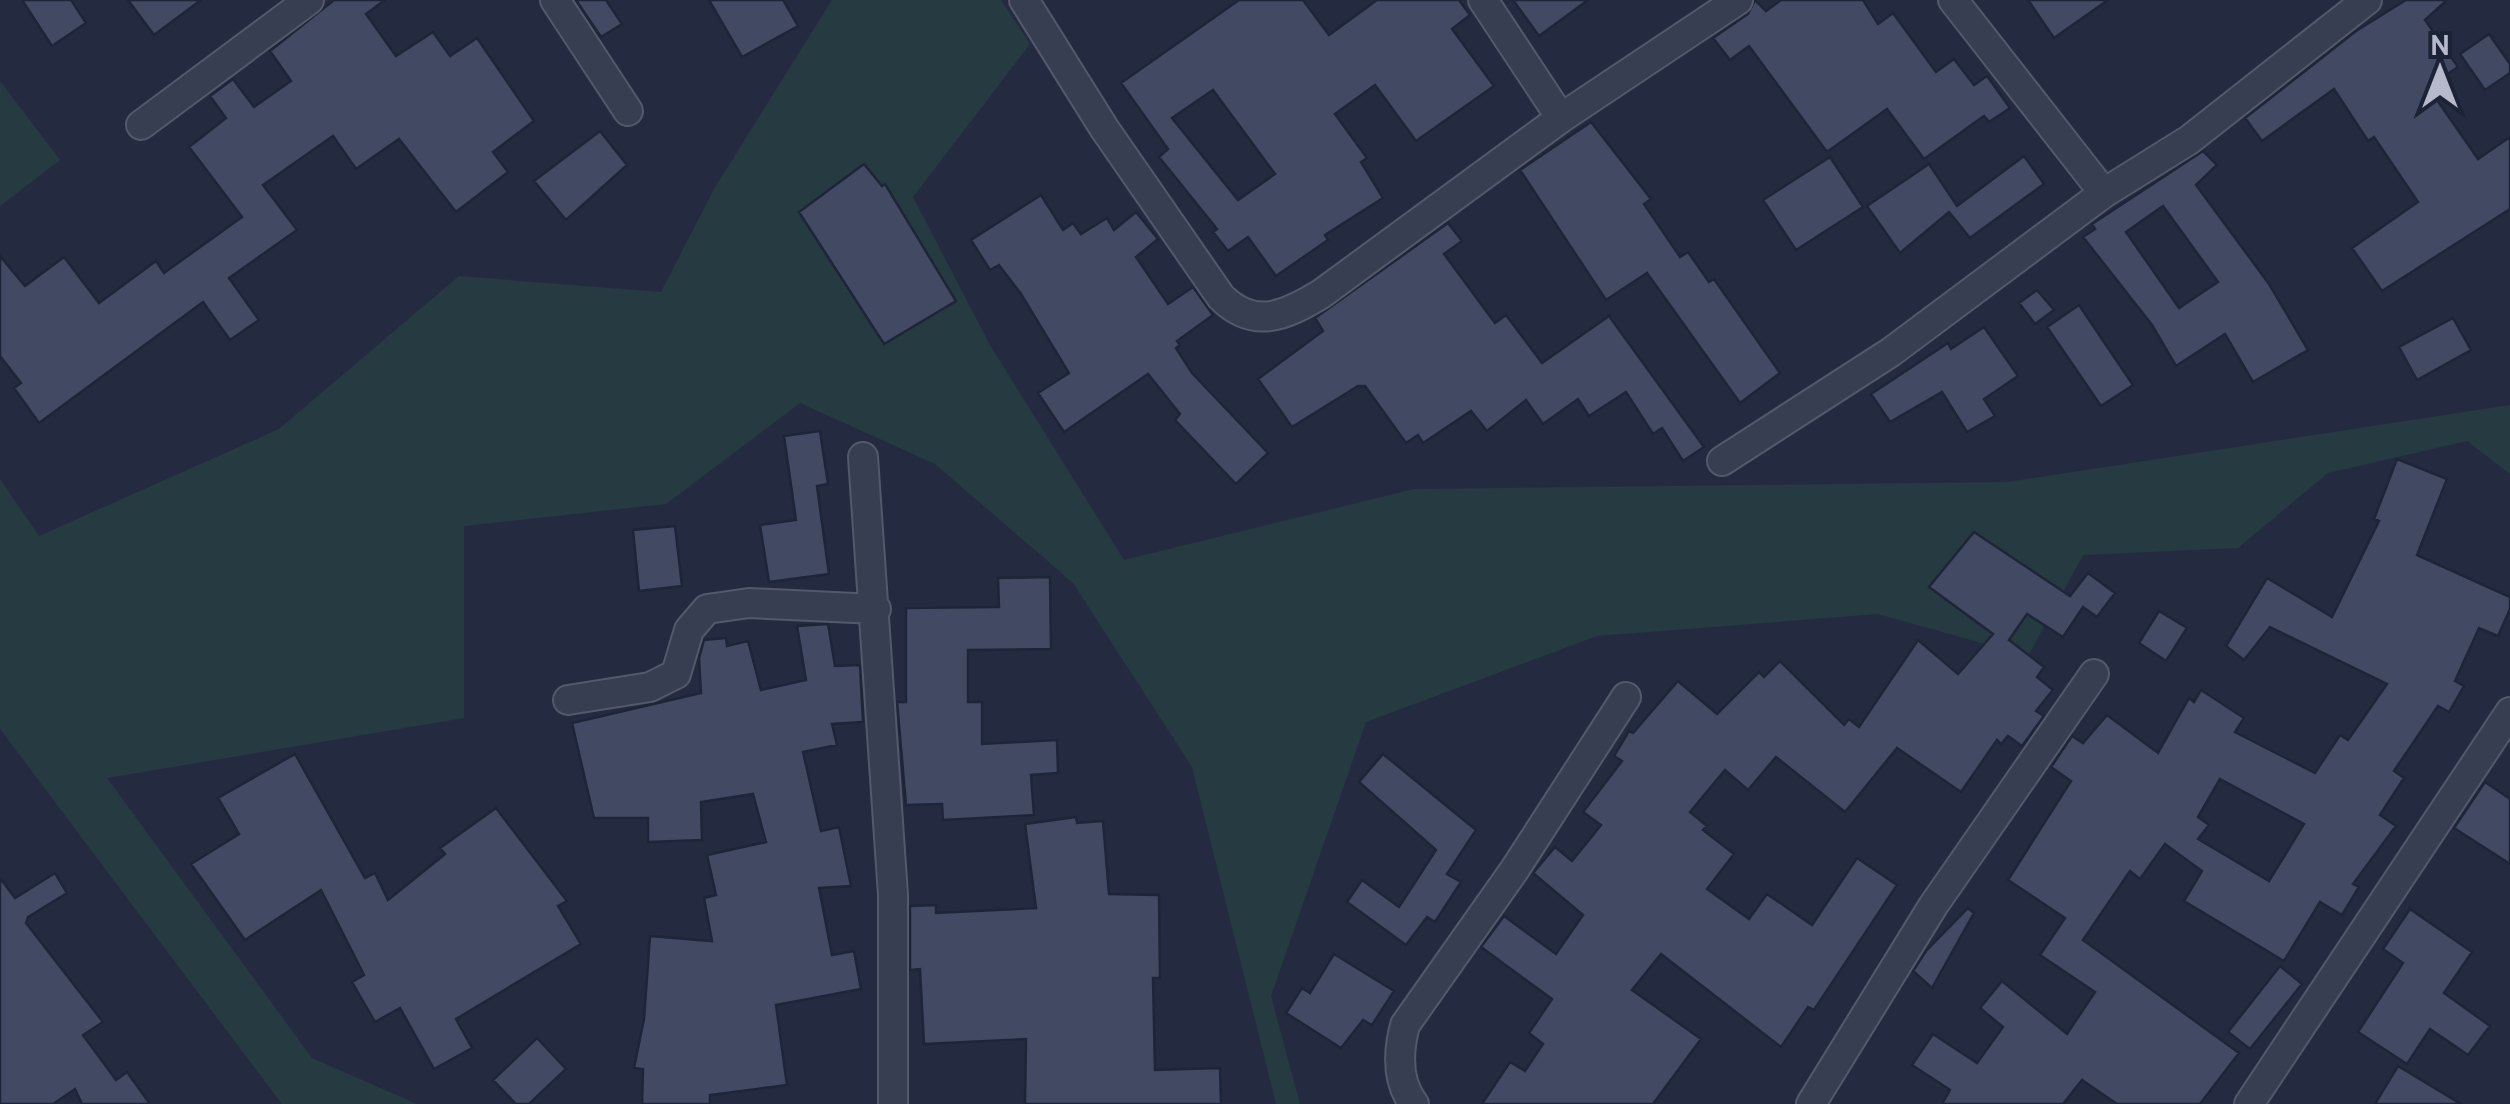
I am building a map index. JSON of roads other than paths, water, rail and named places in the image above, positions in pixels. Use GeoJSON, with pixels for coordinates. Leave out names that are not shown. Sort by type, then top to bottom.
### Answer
{"type":"FeatureCollection","features":[{"type":"Feature","properties":{"kind":"street"},"geometry":{"type":"LineString","coordinates":[[141,125],[309,0]]}},
{"type":"Feature","properties":{"kind":"street"},"geometry":{"type":"LineString","coordinates":[[556,0],[628,111]]}},
{"type":"Feature","properties":{"kind":"street"},"geometry":{"type":"LineString","coordinates":[[1024,0],[1104,128],[1220,297],[1236,312],[1256,319],[1292,311],[1320,294],[1561,118],[1738,0]]}},
{"type":"Feature","properties":{"kind":"street"},"geometry":{"type":"LineString","coordinates":[[1483,0],[1561,118]]}},
{"type":"Feature","properties":{"kind":"street"},"geometry":{"type":"LineString","coordinates":[[1953,0],[2104,193]]}},
{"type":"Feature","properties":{"kind":"street"},"geometry":{"type":"LineString","coordinates":[[1722,461],[1891,352],[2104,193],[2189,140],[2366,0]]}},
{"type":"Feature","properties":{"kind":"street"},"geometry":{"type":"LineString","coordinates":[[863,457],[894,895],[893,1104]]}},
{"type":"Feature","properties":{"kind":"street"},"geometry":{"type":"LineString","coordinates":[[568,700],[650,687],[676,674],[688,630],[707,609],[750,603],[876,609]]}},
{"type":"Feature","properties":{"kind":"street"},"geometry":{"type":"LineString","coordinates":[[1811,1104],[1971,849],[2094,674]]}},
{"type":"Feature","properties":{"kind":"street"},"geometry":{"type":"LineString","coordinates":[[1414,1104],[1401,1074],[1399,1053],[1405,1025],[1514,869],[1626,697]]}},
{"type":"Feature","properties":{"kind":"street"},"geometry":{"type":"LineString","coordinates":[[2249,1104],[2510,712]]}}]}
